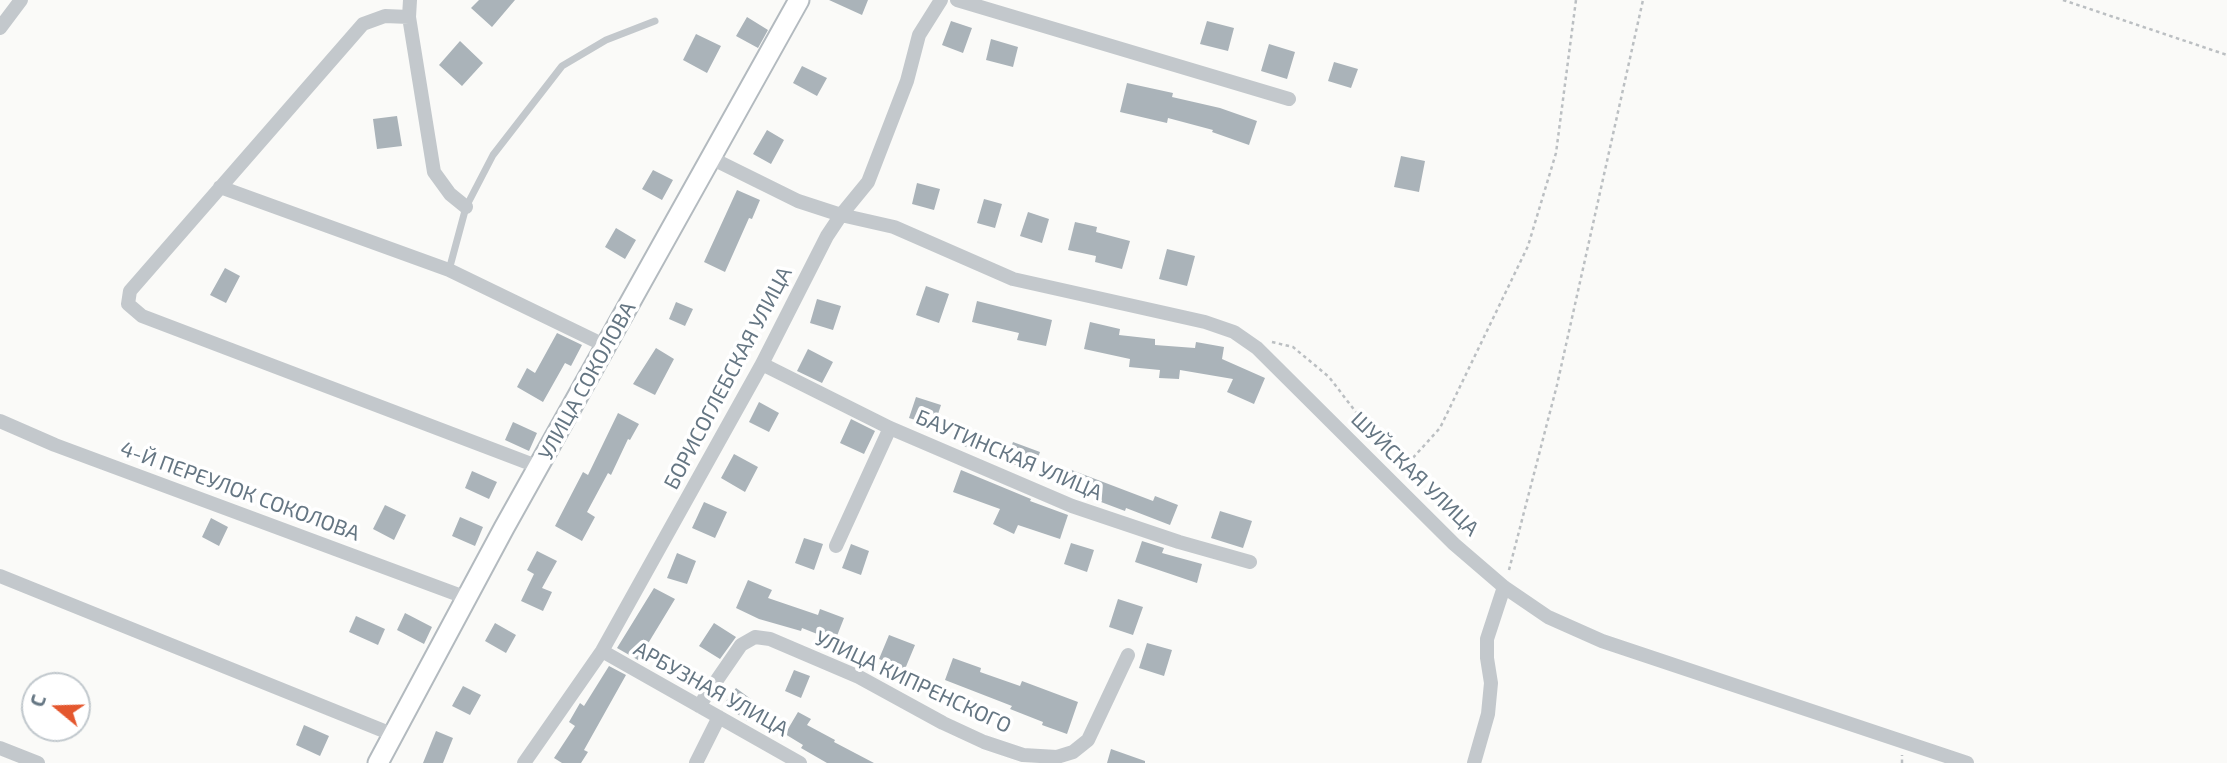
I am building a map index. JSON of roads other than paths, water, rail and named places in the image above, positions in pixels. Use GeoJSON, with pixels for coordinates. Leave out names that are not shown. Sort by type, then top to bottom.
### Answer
{"type":"FeatureCollection","features":[{"type":"Feature","properties":{"kind":"main road","name":"УЛИЦА СОКОЛОВА"},"geometry":{"type":"LineString","coordinates":[[378,763],[799,0]]}},
{"type":"Feature","properties":{"kind":"street"},"geometry":{"type":"LineString","coordinates":[[0,28],[21,0]]}},
{"type":"Feature","properties":{"kind":"street"},"geometry":{"type":"LineString","coordinates":[[410,0],[409,17],[434,172],[450,194],[466,207]]}},
{"type":"Feature","properties":{"kind":"street","name":"БОРИСОГЛЕБСКАЯ УЛИЦА"},"geometry":{"type":"LineString","coordinates":[[524,763],[601,651],[762,365],[827,236],[868,182],[906,81],[919,35],[941,0]]}},
{"type":"Feature","properties":{"kind":"street"},"geometry":{"type":"LineString","coordinates":[[957,0],[1289,99]]}},
{"type":"Feature","properties":{"kind":"street"},"geometry":{"type":"LineString","coordinates":[[409,17],[385,16],[363,24],[130,291],[128,304],[142,316],[539,467]]}},
{"type":"Feature","properties":{"kind":"street","name":"ШУЙСКАЯ УЛИЦА"},"geometry":{"type":"LineString","coordinates":[[710,159],[798,201],[841,215],[894,227],[1013,279],[1205,322],[1234,332],[1257,348],[1454,544],[1504,586],[1548,617],[1602,641],[1967,763]]}},
{"type":"Feature","properties":{"kind":"street"},"geometry":{"type":"LineString","coordinates":[[220,187],[449,270],[606,346]]}},
{"type":"Feature","properties":{"kind":"street","name":"БАУТИНСКАЯ УЛИЦА"},"geometry":{"type":"LineString","coordinates":[[762,365],[890,428],[1085,511],[1250,562]]}},
{"type":"Feature","properties":{"kind":"street","name":"4-Й ПЕРЕУЛОК СОКОЛОВА"},"geometry":{"type":"LineString","coordinates":[[0,421],[55,445],[467,598]]}},
{"type":"Feature","properties":{"kind":"street"},"geometry":{"type":"LineString","coordinates":[[836,545],[890,428]]}},
{"type":"Feature","properties":{"kind":"street"},"geometry":{"type":"LineString","coordinates":[[0,576],[394,735]]}},
{"type":"Feature","properties":{"kind":"street"},"geometry":{"type":"LineString","coordinates":[[1474,763],[1488,714],[1491,683],[1487,639],[1504,586]]}},
{"type":"Feature","properties":{"kind":"street","name":"УЛИЦА КИПРЕНСКОГО"},"geometry":{"type":"LineString","coordinates":[[699,706],[741,645],[755,637],[770,639],[859,677],[943,723],[984,741],[1023,755],[1057,757],[1073,752],[1088,740],[1128,655]]}},
{"type":"Feature","properties":{"kind":"street","name":"АРБУЗНАЯ УЛИЦА"},"geometry":{"type":"LineString","coordinates":[[601,651],[800,763]]}},
{"type":"Feature","properties":{"kind":"street"},"geometry":{"type":"LineString","coordinates":[[696,763],[719,718]]}},
{"type":"Feature","properties":{"kind":"street"},"geometry":{"type":"LineString","coordinates":[[0,748],[38,763]]}},
{"type":"Feature","properties":{"kind":"lane"},"geometry":{"type":"LineString","coordinates":[[449,270],[466,207],[493,155],[562,66],[606,40],[655,21]]}}]}
